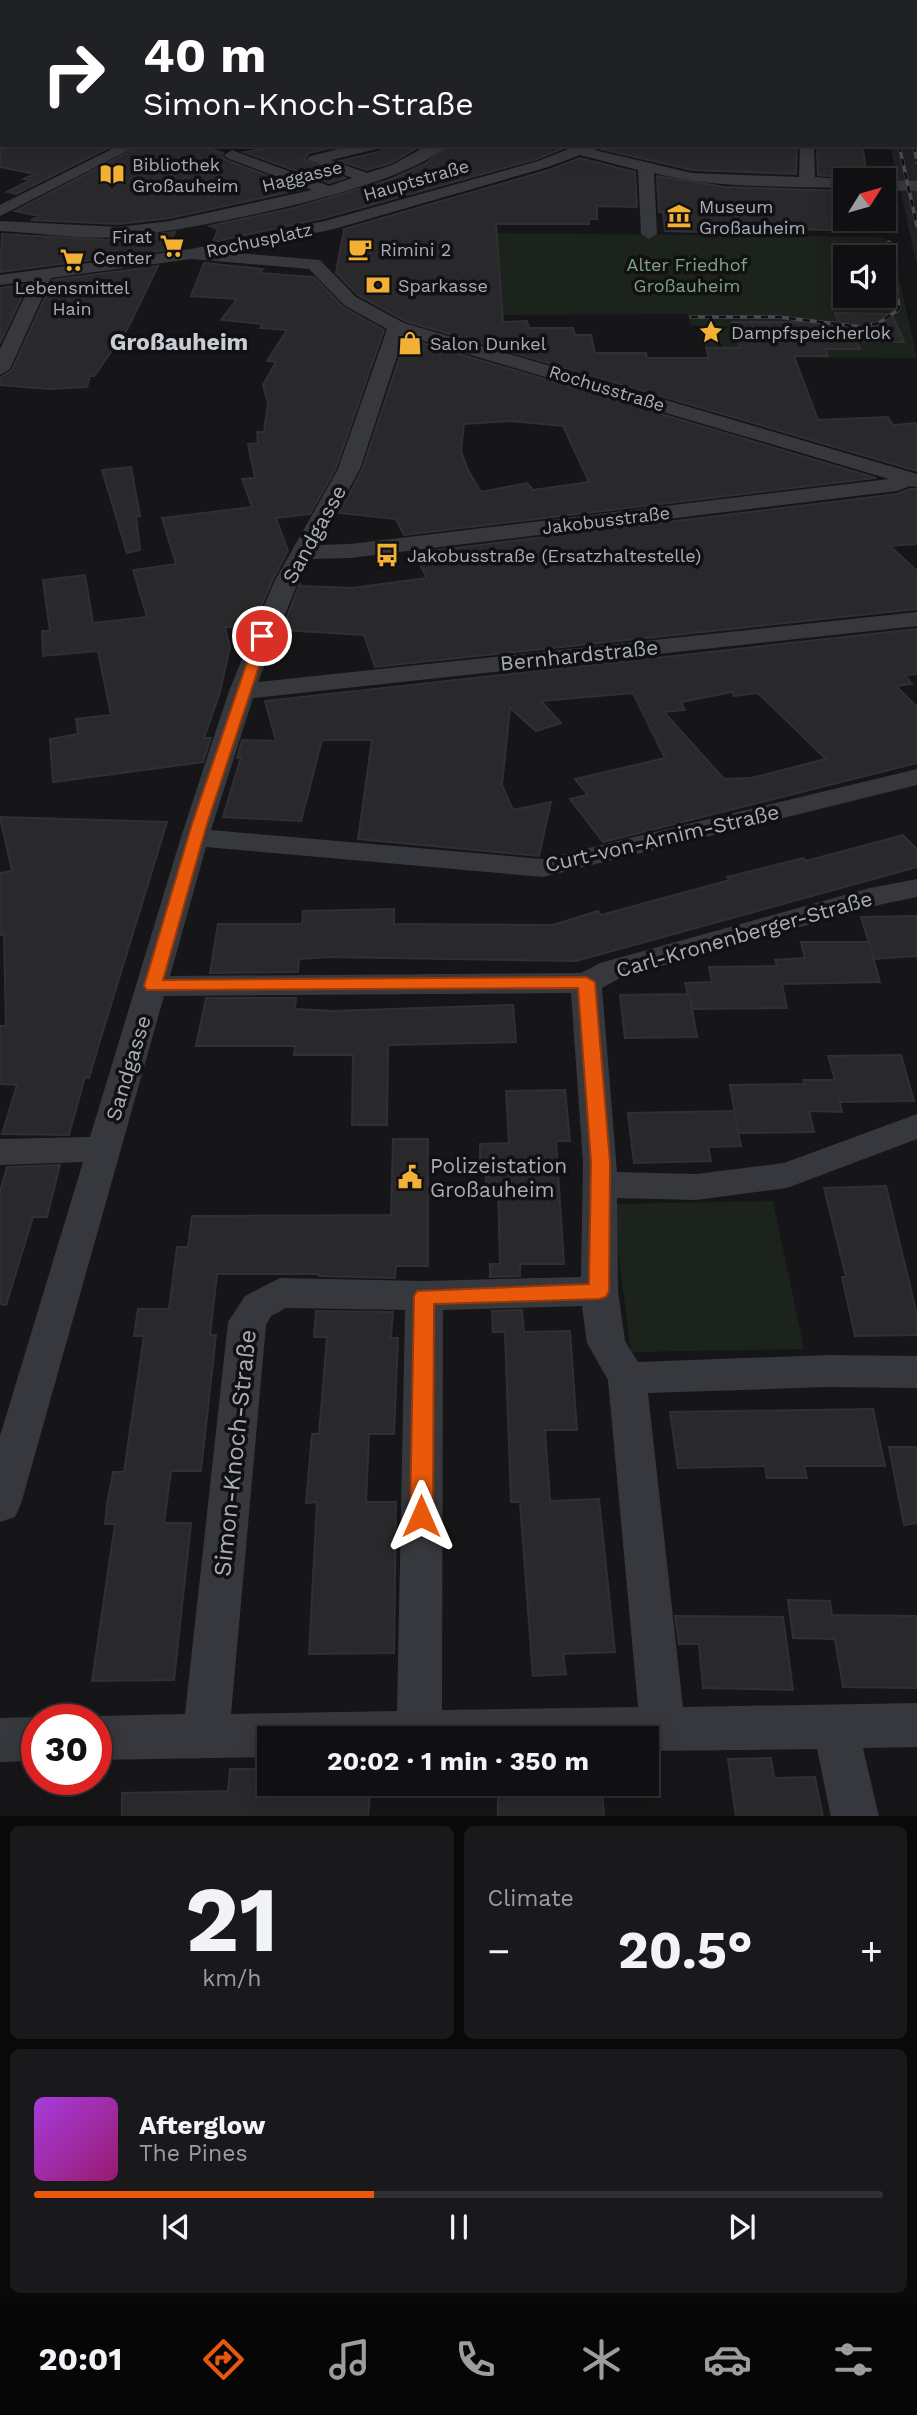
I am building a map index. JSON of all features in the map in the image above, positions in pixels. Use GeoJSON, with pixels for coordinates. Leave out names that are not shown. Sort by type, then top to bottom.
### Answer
{"type":"FeatureCollection","features":[{"type":"Feature","properties":{"kind":"street"},"geometry":{"type":"LineString","coordinates":[[0,211],[128,147]]}},
{"type":"Feature","properties":{"kind":"street"},"geometry":{"type":"LineString","coordinates":[[367,147],[315,159],[369,179]]}},
{"type":"Feature","properties":{"kind":"street"},"geometry":{"type":"LineString","coordinates":[[807,147],[807,182]]}},
{"type":"Feature","properties":{"kind":"street"},"geometry":{"type":"LineString","coordinates":[[255,148],[232,155],[329,191]]}},
{"type":"Feature","properties":{"kind":"street","name":"Haggasse"},"geometry":{"type":"LineString","coordinates":[[0,226],[136,231],[329,191],[411,162],[434,148]]}},
{"type":"Feature","properties":{"kind":"street"},"geometry":{"type":"LineString","coordinates":[[544,148],[582,151],[701,179],[833,183]]}},
{"type":"Feature","properties":{"kind":"street","name":"Hauptstraße"},"geometry":{"type":"LineString","coordinates":[[328,225],[582,151]]}},
{"type":"Feature","properties":{"kind":"street"},"geometry":{"type":"LineString","coordinates":[[646,167],[649,234]]}},
{"type":"Feature","properties":{"kind":"street"},"geometry":{"type":"LineString","coordinates":[[896,185],[917,186]]}},
{"type":"Feature","properties":{"kind":"street","name":"Rochusplatz"},"geometry":{"type":"LineString","coordinates":[[191,254],[328,225]]}},
{"type":"Feature","properties":{"kind":"street","name":"Rochusplatz"},"geometry":{"type":"LineString","coordinates":[[191,254],[231,255],[314,264],[319,235],[328,225]]}},
{"type":"Feature","properties":{"kind":"street"},"geometry":{"type":"LineString","coordinates":[[0,280],[191,254]]}},
{"type":"Feature","properties":{"kind":"street","name":"Rochusstraße"},"geometry":{"type":"LineString","coordinates":[[314,264],[350,301],[397,327],[912,479]]}},
{"type":"Feature","properties":{"kind":"street"},"geometry":{"type":"LineString","coordinates":[[0,369],[44,274]]}},
{"type":"Feature","properties":{"kind":"street","name":"Sandgasse"},"geometry":{"type":"LineString","coordinates":[[0,1504],[195,837],[242,691],[262,636],[302,552],[349,469],[397,327]]}},
{"type":"Feature","properties":{"kind":"street","name":"Jakobusstraße"},"geometry":{"type":"LineString","coordinates":[[302,552],[350,551],[897,485],[912,479]]}},
{"type":"Feature","properties":{"kind":"street","name":"Bernhardstraße"},"geometry":{"type":"LineString","coordinates":[[242,691],[917,620]]}},
{"type":"Feature","properties":{"kind":"street","name":"Curt-von-Arnim-Straße"},"geometry":{"type":"LineString","coordinates":[[195,837],[543,868],[917,776]]}},
{"type":"Feature","properties":{"kind":"street","name":"Carl-Kronenberger-Straße"},"geometry":{"type":"LineString","coordinates":[[153,986],[586,982],[611,970],[880,895],[917,888]]}},
{"type":"Feature","properties":{"kind":"street"},"geometry":{"type":"LineString","coordinates":[[586,982],[601,1185],[599,1291],[606,1343],[627,1378],[663,1728]]}},
{"type":"Feature","properties":{"kind":"street"},"geometry":{"type":"LineString","coordinates":[[601,1185],[696,1187],[787,1175],[917,1126]]}},
{"type":"Feature","properties":{"kind":"street"},"geometry":{"type":"LineString","coordinates":[[0,1152],[103,1149]]}},
{"type":"Feature","properties":{"kind":"street","name":"Simon-Knoch-Straße"},"geometry":{"type":"LineString","coordinates":[[206,1736],[247,1322],[258,1306],[280,1293],[424,1296],[599,1291]]}},
{"type":"Feature","properties":{"kind":"street"},"geometry":{"type":"LineString","coordinates":[[419,1726],[424,1296]]}},
{"type":"Feature","properties":{"kind":"street"},"geometry":{"type":"LineString","coordinates":[[627,1378],[828,1371],[917,1372]]}},
{"type":"Feature","properties":{"kind":"street"},"geometry":{"type":"LineString","coordinates":[[835,1726],[855,1816]]}},
{"type":"Feature","properties":{"kind":"street"},"geometry":{"type":"LineString","coordinates":[[659,1728],[917,1726]]}},
{"type":"Feature","properties":{"kind":"street"},"geometry":{"type":"LineString","coordinates":[[112,1738],[257,1736]]}},
{"type":"Feature","properties":{"kind":"street"},"geometry":{"type":"LineString","coordinates":[[0,1740],[21,1739]]}},
{"type":"Feature","properties":{"kind":"shaded area"},"geometry":{"type":"Polygon","coordinates":[[[890,147],[917,147],[917,265],[890,147]]]}},
{"type":"Feature","properties":{"kind":"green space","name":"Alter Friedhof Großauheim"},"geometry":{"type":"Polygon","coordinates":[[[493,233],[879,237],[891,241],[892,245],[833,245],[833,308],[896,308],[896,264],[917,358],[739,357],[669,368],[667,358],[709,357],[698,325],[691,325],[687,314],[500,315],[493,233]]]}},
{"type":"Feature","properties":{"kind":"green space"},"geometry":{"type":"Polygon","coordinates":[[[773,1201],[804,1349],[631,1352],[612,1204],[773,1201]]]}},
{"type":"Feature","properties":{"kind":"building"},"geometry":{"type":"Polygon","coordinates":[[[0,147],[110,147],[16,194],[7,192],[31,180],[24,179],[35,174],[0,167],[0,147]]]}},
{"type":"Feature","properties":{"kind":"building"},"geometry":{"type":"Polygon","coordinates":[[[138,147],[202,147],[223,153],[222,157],[226,160],[303,189],[170,218],[119,224],[31,220],[40,216],[15,211],[138,147]]]}},
{"type":"Feature","properties":{"kind":"building"},"geometry":{"type":"Polygon","coordinates":[[[274,147],[334,147],[309,153],[304,159],[345,178],[329,183],[244,152],[274,147]]]}},
{"type":"Feature","properties":{"kind":"building"},"geometry":{"type":"Polygon","coordinates":[[[384,147],[419,147],[391,163],[367,170],[340,161],[382,151],[384,147]]]}},
{"type":"Feature","properties":{"kind":"building"},"geometry":{"type":"Polygon","coordinates":[[[447,147],[566,147],[537,159],[324,218],[213,242],[218,229],[210,226],[294,208],[389,180],[425,164],[447,147]]]}},
{"type":"Feature","properties":{"kind":"building"},"geometry":{"type":"Polygon","coordinates":[[[797,147],[796,174],[692,170],[601,149],[797,147]]]}},
{"type":"Feature","properties":{"kind":"building"},"geometry":{"type":"Polygon","coordinates":[[[817,147],[863,148],[866,168],[833,168],[833,177],[818,175],[817,147]]]}},
{"type":"Feature","properties":{"kind":"building"},"geometry":{"type":"Polygon","coordinates":[[[580,158],[635,172],[637,207],[597,206],[597,219],[589,219],[589,224],[496,224],[503,322],[527,321],[529,328],[573,328],[575,335],[591,335],[595,353],[646,353],[647,358],[709,358],[706,348],[740,348],[732,322],[839,322],[835,313],[892,314],[904,342],[856,341],[860,349],[825,349],[828,356],[794,356],[818,420],[888,417],[893,425],[917,423],[917,471],[405,321],[358,295],[336,273],[344,229],[549,170],[580,158]]]}},
{"type":"Feature","properties":{"kind":"building"},"geometry":{"type":"Polygon","coordinates":[[[657,176],[725,187],[833,191],[833,230],[697,227],[698,232],[665,231],[663,212],[659,212],[657,176]]]}},
{"type":"Feature","properties":{"kind":"building"},"geometry":{"type":"Polygon","coordinates":[[[175,232],[166,250],[0,272],[2,234],[107,240],[175,232]]]}},
{"type":"Feature","properties":{"kind":"building"},"geometry":{"type":"Polygon","coordinates":[[[204,263],[263,269],[259,273],[314,277],[343,307],[384,330],[336,468],[310,514],[276,518],[288,551],[252,628],[245,628],[245,625],[244,628],[225,627],[230,647],[220,692],[204,738],[211,738],[203,762],[53,782],[50,739],[78,734],[76,719],[111,715],[98,651],[43,656],[42,631],[50,631],[43,580],[85,575],[93,623],[147,617],[133,570],[176,564],[162,518],[252,507],[242,479],[255,478],[248,444],[258,443],[257,432],[264,432],[268,403],[263,385],[276,362],[267,361],[287,330],[260,328],[263,324],[221,320],[237,299],[191,296],[204,263]]]}},
{"type":"Feature","properties":{"kind":"building"},"geometry":{"type":"Polygon","coordinates":[[[158,266],[128,328],[94,376],[90,376],[87,387],[48,389],[0,385],[0,378],[12,370],[53,280],[158,266]]]}},
{"type":"Feature","properties":{"kind":"building"},"geometry":{"type":"Polygon","coordinates":[[[28,284],[0,343],[0,288],[28,284]]]}},
{"type":"Feature","properties":{"kind":"building"},"geometry":{"type":"Polygon","coordinates":[[[406,338],[876,478],[404,535],[396,519],[339,513],[362,470],[406,338]],[[511,421],[464,424],[461,451],[481,492],[527,483],[533,490],[589,482],[563,426],[511,421]]]}},
{"type":"Feature","properties":{"kind":"building"},"geometry":{"type":"Polygon","coordinates":[[[131,467],[140,516],[136,516],[140,550],[127,553],[102,470],[131,467]]]}},
{"type":"Feature","properties":{"kind":"building"},"geometry":{"type":"Polygon","coordinates":[[[917,489],[917,544],[890,546],[917,571],[917,609],[375,667],[364,635],[282,630],[300,583],[301,586],[352,588],[427,578],[414,553],[897,494],[917,489]]]}},
{"type":"Feature","properties":{"kind":"building"},"geometry":{"type":"Polygon","coordinates":[[[917,629],[917,674],[905,675],[912,684],[896,686],[917,707],[917,763],[603,842],[570,799],[588,795],[575,779],[665,758],[633,693],[541,701],[561,723],[536,731],[510,708],[502,785],[513,810],[551,802],[539,856],[358,839],[372,740],[322,740],[301,821],[223,817],[241,757],[237,758],[242,740],[276,741],[265,701],[917,629]],[[732,692],[681,702],[685,710],[664,712],[724,779],[751,778],[826,759],[758,693],[734,696],[732,692]]]}},
{"type":"Feature","properties":{"kind":"building"},"geometry":{"type":"Polygon","coordinates":[[[0,817],[167,822],[69,1135],[2,1134],[17,1085],[0,1084],[0,1026],[6,1026],[4,935],[0,935],[0,873],[12,871],[0,817]]]}},
{"type":"Feature","properties":{"kind":"building"},"geometry":{"type":"Polygon","coordinates":[[[903,835],[917,849],[917,867],[576,961],[328,957],[299,959],[298,972],[210,973],[218,924],[302,924],[303,911],[394,909],[394,924],[553,925],[598,911],[601,915],[730,880],[727,877],[803,858],[806,861],[903,835]]]}},
{"type":"Feature","properties":{"kind":"building"},"geometry":{"type":"Polygon","coordinates":[[[917,916],[917,956],[874,959],[861,917],[917,916]]]}},
{"type":"Feature","properties":{"kind":"building"},"geometry":{"type":"Polygon","coordinates":[[[801,942],[869,942],[880,982],[782,984],[787,1008],[693,1009],[690,997],[697,1037],[625,1038],[620,995],[688,994],[685,983],[712,982],[709,967],[777,966],[775,960],[805,958],[801,942]]]}},
{"type":"Feature","properties":{"kind":"building"},"geometry":{"type":"Polygon","coordinates":[[[206,998],[296,998],[295,1009],[333,1011],[513,1005],[516,1042],[388,1045],[387,1125],[352,1125],[353,1055],[294,1055],[295,1046],[196,1046],[206,998]]]}},
{"type":"Feature","properties":{"kind":"building"},"geometry":{"type":"Polygon","coordinates":[[[901,1055],[914,1101],[840,1102],[842,1112],[809,1111],[814,1132],[738,1133],[730,1085],[804,1084],[803,1080],[835,1080],[828,1056],[901,1055]]]}},
{"type":"Feature","properties":{"kind":"building"},"geometry":{"type":"Polygon","coordinates":[[[565,1090],[570,1141],[556,1141],[564,1264],[520,1264],[520,1276],[490,1277],[490,1264],[500,1264],[498,1184],[486,1184],[486,1170],[480,1170],[480,1144],[509,1143],[506,1091],[565,1090]]]}},
{"type":"Feature","properties":{"kind":"building"},"geometry":{"type":"Polygon","coordinates":[[[734,1111],[741,1146],[708,1147],[711,1161],[634,1163],[628,1113],[734,1111]]]}},
{"type":"Feature","properties":{"kind":"building"},"geometry":{"type":"Polygon","coordinates":[[[393,1139],[428,1139],[428,1266],[396,1266],[395,1278],[319,1274],[217,1274],[210,1335],[216,1335],[201,1471],[171,1471],[164,1523],[191,1523],[174,1680],[92,1681],[115,1524],[105,1524],[107,1504],[113,1472],[124,1472],[144,1336],[134,1336],[138,1309],[169,1309],[177,1247],[188,1247],[192,1216],[391,1215],[393,1139]]]}},
{"type":"Feature","properties":{"kind":"building"},"geometry":{"type":"Polygon","coordinates":[[[60,1165],[47,1217],[33,1217],[6,1305],[0,1304],[0,1192],[7,1167],[60,1165]]]}},
{"type":"Feature","properties":{"kind":"building"},"geometry":{"type":"Polygon","coordinates":[[[886,1186],[917,1315],[917,1335],[855,1336],[842,1277],[846,1277],[824,1188],[886,1186]]]}},
{"type":"Feature","properties":{"kind":"building"},"geometry":{"type":"Polygon","coordinates":[[[522,1310],[524,1332],[570,1331],[577,1430],[545,1430],[550,1501],[599,1499],[615,1652],[563,1654],[566,1674],[533,1676],[520,1502],[511,1502],[505,1332],[493,1332],[492,1311],[522,1310]]]}},
{"type":"Feature","properties":{"kind":"building"},"geometry":{"type":"Polygon","coordinates":[[[316,1311],[393,1312],[391,1338],[398,1338],[394,1434],[369,1434],[366,1502],[396,1502],[394,1653],[309,1654],[317,1502],[306,1503],[312,1434],[319,1434],[327,1337],[314,1337],[316,1311]]]}},
{"type":"Feature","properties":{"kind":"building"},"geometry":{"type":"Polygon","coordinates":[[[873,1409],[885,1466],[804,1466],[807,1478],[767,1478],[765,1466],[678,1468],[670,1412],[873,1409]]]}},
{"type":"Feature","properties":{"kind":"building"},"geometry":{"type":"Polygon","coordinates":[[[889,1447],[917,1447],[917,1523],[904,1525],[889,1447]]]}},
{"type":"Feature","properties":{"kind":"building"},"geometry":{"type":"Polygon","coordinates":[[[788,1600],[830,1601],[832,1615],[917,1616],[917,1688],[843,1687],[835,1639],[793,1638],[788,1600]]]}},
{"type":"Feature","properties":{"kind":"building"},"geometry":{"type":"Polygon","coordinates":[[[675,1616],[783,1617],[793,1690],[703,1688],[699,1644],[679,1644],[675,1616]]]}},
{"type":"Feature","properties":{"kind":"building"},"geometry":{"type":"Polygon","coordinates":[[[771,1758],[774,1778],[815,1777],[823,1816],[736,1816],[728,1759],[771,1758]]]}},
{"type":"Feature","properties":{"kind":"building"},"geometry":{"type":"Polygon","coordinates":[[[230,1769],[257,1769],[257,1796],[370,1796],[368,1816],[122,1816],[122,1793],[228,1791],[230,1769]]]}},
{"type":"Feature","properties":{"kind":"building"},"geometry":{"type":"Polygon","coordinates":[[[498,1796],[602,1796],[604,1816],[498,1816],[498,1796]]]}},
{"type":"Feature","properties":{"kind":"railway"},"geometry":{"type":"LineString","coordinates":[[899,147],[917,226]]}},
{"type":"Feature","properties":{"kind":"railway"},"geometry":{"type":"LineString","coordinates":[[914,147],[917,162]]}},
{"type":"Feature","properties":{"kind":"railway"},"geometry":{"type":"LineString","coordinates":[[691,317],[779,317],[862,327],[879,323],[899,309],[896,284]]}},
{"type":"Feature","properties":{"kind":"railway"},"geometry":{"type":"LineString","coordinates":[[709,327],[713,338]]}},
{"type":"Feature","properties":{"kind":"place","name":"Bibliothek Großauheim"},"geometry":{"type":"Point","coordinates":[112,174]}},
{"type":"Feature","properties":{"kind":"place","name":"Museum Großauheim"},"geometry":{"type":"Point","coordinates":[679,216]}},
{"type":"Feature","properties":{"kind":"place","name":"Firat Center"},"geometry":{"type":"Point","coordinates":[172,246]}},
{"type":"Feature","properties":{"kind":"place","name":"Rimini 2"},"geometry":{"type":"Point","coordinates":[360,249]}},
{"type":"Feature","properties":{"kind":"place","name":"Lebensmittel Hain"},"geometry":{"type":"Point","coordinates":[72,260]}},
{"type":"Feature","properties":{"kind":"place","name":"Sparkasse"},"geometry":{"type":"Point","coordinates":[378,285]}},
{"type":"Feature","properties":{"kind":"place","name":"Dampfspeicherlok"},"geometry":{"type":"Point","coordinates":[711,332]}},
{"type":"Feature","properties":{"kind":"place","name":"Salon Dunkel"},"geometry":{"type":"Point","coordinates":[410,343]}},
{"type":"Feature","properties":{"kind":"place","name":"Jakobusstraße (Ersatzhaltestelle)"},"geometry":{"type":"Point","coordinates":[387,555]}},
{"type":"Feature","properties":{"kind":"place","name":"Polizeistation Großauheim"},"geometry":{"type":"Point","coordinates":[410,1177]}},
{"type":"Feature","properties":{"kind":"district","name":"Großauheim"},"geometry":{"type":"Point","coordinates":[179,342]}},
{"type":"Feature","properties":{"kind":"route"},"geometry":{"type":"LineString","coordinates":[[262,636],[200,824],[153,986],[586,982],[601,1185],[599,1291],[424,1296],[421,1516]]}}]}
